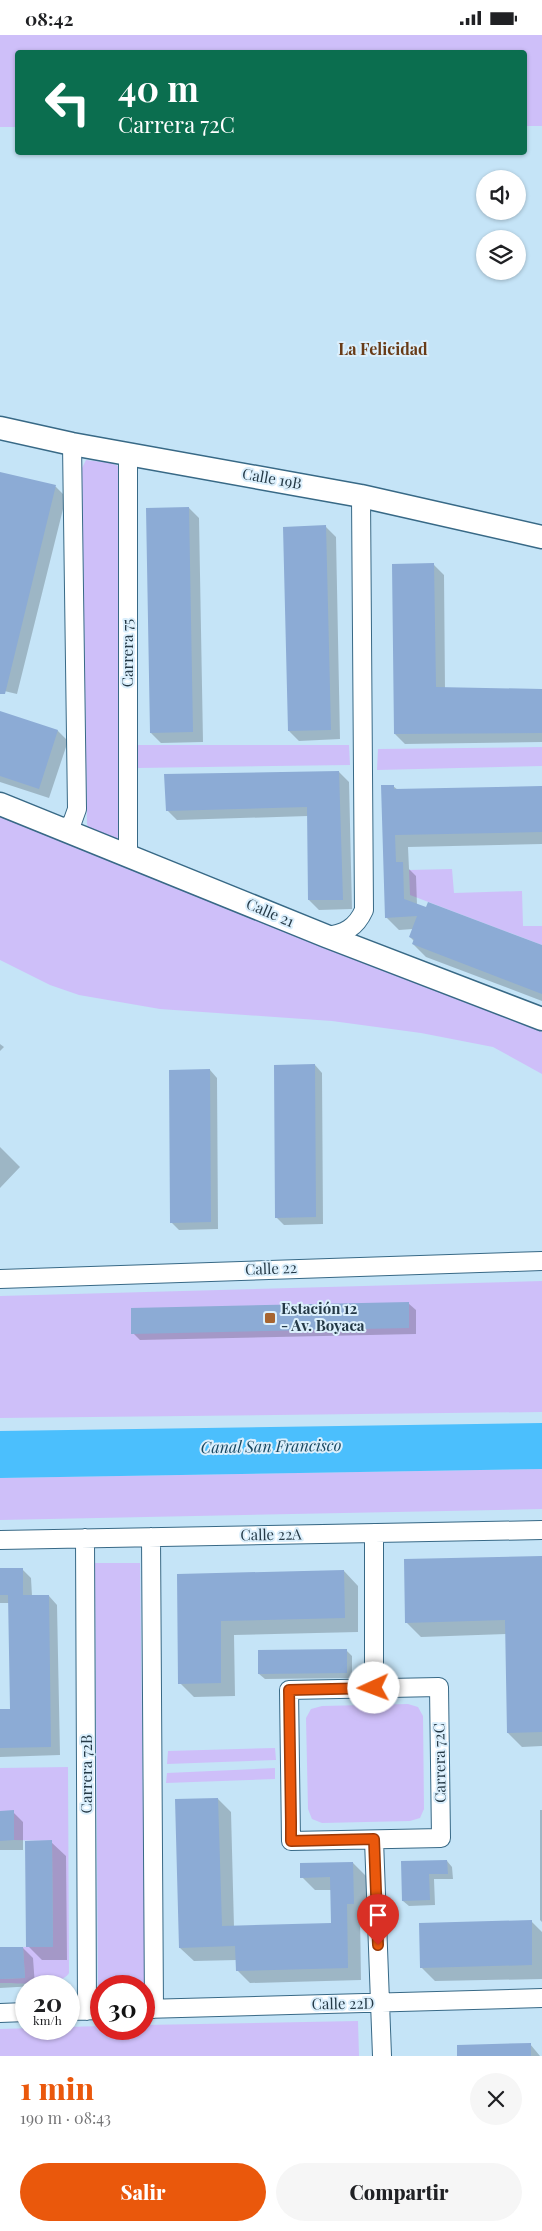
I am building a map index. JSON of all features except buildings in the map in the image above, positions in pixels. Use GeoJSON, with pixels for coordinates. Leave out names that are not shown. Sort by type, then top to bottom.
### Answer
{"type":"FeatureCollection","features":[{"type":"Feature","properties":{"kind":"street","name":"Calle 19B"},"geometry":{"type":"LineString","coordinates":[[0,428],[72,444],[361,496],[542,537]]}},
{"type":"Feature","properties":{"kind":"street"},"geometry":{"type":"LineString","coordinates":[[61,830],[72,823],[77,809],[72,444]]}},
{"type":"Feature","properties":{"kind":"street","name":"Carrera 75"},"geometry":{"type":"LineString","coordinates":[[128,453],[128,854]]}},
{"type":"Feature","properties":{"kind":"street"},"geometry":{"type":"LineString","coordinates":[[326,936],[340,934],[352,928],[359,921],[364,910],[362,855],[361,496]]}},
{"type":"Feature","properties":{"kind":"street","name":"Calle 21"},"geometry":{"type":"LineString","coordinates":[[0,804],[61,830],[128,854],[326,936],[542,1019]]}},
{"type":"Feature","properties":{"kind":"street","name":"Calle 22"},"geometry":{"type":"LineString","coordinates":[[0,1279],[542,1261]]}},
{"type":"Feature","properties":{"kind":"street","name":"Calle 22A"},"geometry":{"type":"LineString","coordinates":[[0,1540],[542,1530]]}},
{"type":"Feature","properties":{"kind":"street"},"geometry":{"type":"LineString","coordinates":[[374,1533],[374,1688]]}},
{"type":"Feature","properties":{"kind":"street"},"geometry":{"type":"LineString","coordinates":[[149,1975],[151,1537]]}},
{"type":"Feature","properties":{"kind":"street","name":"Carrera 72B"},"geometry":{"type":"LineString","coordinates":[[84,1538],[93,1975]]}},
{"type":"Feature","properties":{"kind":"street","name":"Carrera 72C"},"geometry":{"type":"LineString","coordinates":[[439,1687],[441,1838],[374,1839],[291,1841],[289,1690],[439,1687]]}},
{"type":"Feature","properties":{"kind":"street"},"geometry":{"type":"LineString","coordinates":[[374,1839],[382,2056]]}},
{"type":"Feature","properties":{"kind":"street","name":"Calle 22D"},"geometry":{"type":"LineString","coordinates":[[155,2009],[542,1998]]}},
{"type":"Feature","properties":{"kind":"street"},"geometry":{"type":"LineString","coordinates":[[0,2013],[15,2012]]}},
{"type":"Feature","properties":{"kind":"shaded area"},"geometry":{"type":"Polygon","coordinates":[[[0,35],[542,35],[542,126],[527,126],[527,50],[15,50],[15,127],[0,127],[0,35]]]}},
{"type":"Feature","properties":{"kind":"shaded area"},"geometry":{"type":"Polygon","coordinates":[[[86,460],[111,463],[118,466],[120,473],[119,833],[118,838],[113,839],[88,830],[87,823],[82,468],[86,460]]]}},
{"type":"Feature","properties":{"kind":"shaded area"},"geometry":{"type":"Polygon","coordinates":[[[138,745],[349,745],[350,765],[138,768],[138,745]]]}},
{"type":"Feature","properties":{"kind":"shaded area"},"geometry":{"type":"Polygon","coordinates":[[[542,747],[542,766],[377,770],[378,749],[542,747]]]}},
{"type":"Feature","properties":{"kind":"shaded area"},"geometry":{"type":"Polygon","coordinates":[[[0,815],[542,1032],[542,1074],[493,1047],[421,1033],[332,1021],[160,1009],[79,995],[50,985],[0,960],[0,815]]]}},
{"type":"Feature","properties":{"kind":"shaded area"},"geometry":{"type":"Polygon","coordinates":[[[452,869],[454,893],[522,891],[523,926],[542,926],[542,945],[410,895],[409,870],[452,869]]]}},
{"type":"Feature","properties":{"kind":"shaded area"},"geometry":{"type":"Polygon","coordinates":[[[542,1281],[542,1412],[0,1418],[0,1296],[542,1281]]]}},
{"type":"Feature","properties":{"kind":"shaded area"},"geometry":{"type":"Polygon","coordinates":[[[542,1469],[542,1509],[0,1520],[0,1478],[542,1469]]]}},
{"type":"Feature","properties":{"kind":"shaded area"},"geometry":{"type":"Polygon","coordinates":[[[95,1563],[140,1563],[145,1975],[98,1975],[95,1563]]]}},
{"type":"Feature","properties":{"kind":"shaded area"},"geometry":{"type":"Polygon","coordinates":[[[408,1704],[418,1707],[423,1716],[424,1809],[420,1818],[410,1821],[322,1823],[312,1819],[308,1809],[306,1718],[311,1709],[322,1706],[408,1704]]]}},
{"type":"Feature","properties":{"kind":"shaded area"},"geometry":{"type":"Polygon","coordinates":[[[275,1748],[276,1760],[167,1764],[168,1751],[275,1748]]]}},
{"type":"Feature","properties":{"kind":"shaded area"},"geometry":{"type":"Polygon","coordinates":[[[68,1767],[69,1973],[67,1975],[25,1975],[23,1947],[53,1946],[52,1841],[14,1840],[14,1811],[0,1811],[0,1768],[68,1767]]]}},
{"type":"Feature","properties":{"kind":"shaded area"},"geometry":{"type":"Polygon","coordinates":[[[275,1768],[275,1779],[166,1783],[167,1773],[275,1768]]]}},
{"type":"Feature","properties":{"kind":"shaded area"},"geometry":{"type":"Polygon","coordinates":[[[15,1978],[15,1984],[0,1983],[0,1979],[15,1978]]]}},
{"type":"Feature","properties":{"kind":"shaded area"},"geometry":{"type":"Polygon","coordinates":[[[358,2021],[359,2056],[0,2056],[0,2029],[15,2029],[15,2040],[80,2040],[80,2027],[90,2026],[90,2040],[155,2040],[155,2025],[358,2021]]]}},
{"type":"Feature","properties":{"kind":"water","name":"Canal San Francisco"},"geometry":{"type":"Polygon","coordinates":[[[542,1423],[542,1469],[0,1478],[0,1431],[542,1423]]]}},
{"type":"Feature","properties":{"kind":"place","name":"Estación 12 - Av. Boyaca"},"geometry":{"type":"Point","coordinates":[270,1318]}},
{"type":"Feature","properties":{"kind":"district","name":"La Felicidad"},"geometry":{"type":"Point","coordinates":[383,349]}},
{"type":"Feature","properties":{"kind":"route"},"geometry":{"type":"LineString","coordinates":[[374,1688],[289,1690],[291,1841],[374,1839],[378,1945]]}}]}
